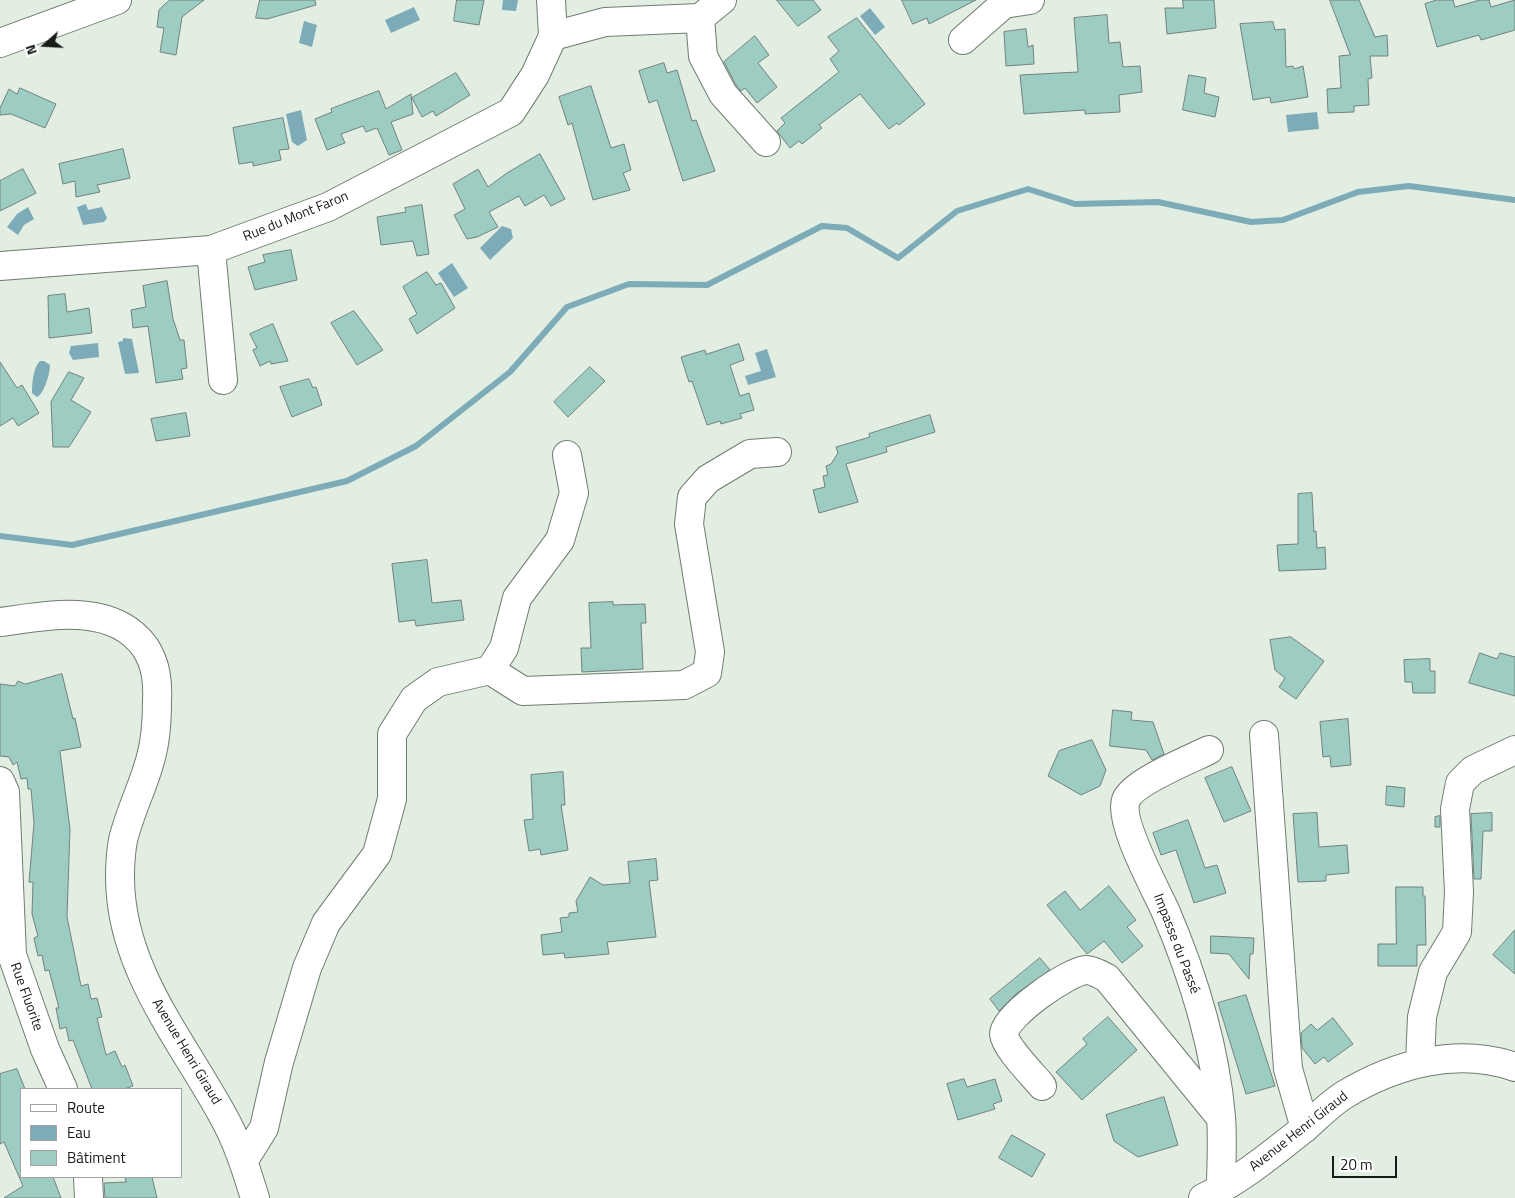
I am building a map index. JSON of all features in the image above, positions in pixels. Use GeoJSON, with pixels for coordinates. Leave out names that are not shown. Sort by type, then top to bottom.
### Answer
{"type":"FeatureCollection","features":[{"type":"Feature","properties":{"kind":"street"},"geometry":{"type":"LineString","coordinates":[[0,42],[117,0]]}},
{"type":"Feature","properties":{"kind":"street","name":"Rue du Mont Faron"},"geometry":{"type":"LineString","coordinates":[[0,266],[212,250],[328,208],[512,112],[535,75],[553,36],[551,0]]}},
{"type":"Feature","properties":{"kind":"street"},"geometry":{"type":"LineString","coordinates":[[553,36],[605,22],[700,18],[722,0]]}},
{"type":"Feature","properties":{"kind":"street"},"geometry":{"type":"LineString","coordinates":[[963,40],[1004,4],[1030,0]]}},
{"type":"Feature","properties":{"kind":"street"},"geometry":{"type":"LineString","coordinates":[[700,18],[703,56],[723,94],[766,142]]}},
{"type":"Feature","properties":{"kind":"street"},"geometry":{"type":"LineString","coordinates":[[212,250],[223,380]]}},
{"type":"Feature","properties":{"kind":"street"},"geometry":{"type":"LineString","coordinates":[[490,670],[523,691],[684,685],[707,673],[710,652],[689,524],[692,497],[708,479],[750,454],[777,452]]}},
{"type":"Feature","properties":{"kind":"street"},"geometry":{"type":"LineString","coordinates":[[244,1160],[264,1128],[279,1062],[304,978],[326,923],[377,854],[392,799],[392,734],[414,699],[438,682],[490,670],[504,648],[517,598],[560,540],[574,493],[567,455]]}},
{"type":"Feature","properties":{"kind":"street","name":"Avenue Henri Giraud"},"geometry":{"type":"LineString","coordinates":[[0,622],[51,614],[110,620],[134,636],[152,659],[158,684],[157,723],[151,757],[123,840],[120,878],[124,919],[137,962],[159,1010],[222,1114],[244,1160],[255,1198]]}},
{"type":"Feature","properties":{"kind":"street"},"geometry":{"type":"LineString","coordinates":[[1264,735],[1288,1069],[1304,1128]]}},
{"type":"Feature","properties":{"kind":"street","name":"Impasse du Passé"},"geometry":{"type":"LineString","coordinates":[[1209,750],[1140,786],[1127,798],[1124,809],[1133,840],[1165,911],[1192,979],[1213,1058],[1221,1118],[1212,1194]]}},
{"type":"Feature","properties":{"kind":"street"},"geometry":{"type":"LineString","coordinates":[[1420,1062],[1422,1017],[1433,972],[1457,932],[1459,892],[1455,809],[1460,783],[1472,770],[1515,750]]}},
{"type":"Feature","properties":{"kind":"street","name":"Rue Fluorite"},"geometry":{"type":"LineString","coordinates":[[0,781],[5,792],[12,955],[45,1049],[63,1088]]}},
{"type":"Feature","properties":{"kind":"street"},"geometry":{"type":"LineString","coordinates":[[1042,1086],[1013,1052],[1004,1036],[1005,1027],[1020,1010],[1068,975],[1086,970],[1107,978],[1221,1118]]}},
{"type":"Feature","properties":{"kind":"street","name":"Avenue Henri Giraud"},"geometry":{"type":"LineString","coordinates":[[1212,1194],[1264,1161],[1343,1096],[1381,1076],[1420,1062],[1477,1060],[1499,1062],[1515,1068]]}},
{"type":"Feature","properties":{"kind":"street"},"geometry":{"type":"LineString","coordinates":[[88,1178],[89,1198]]}},
{"type":"Feature","properties":{"kind":"water"},"geometry":{"type":"Polygon","coordinates":[[[503,0],[518,0],[516,11],[502,10],[503,0]]]}},
{"type":"Feature","properties":{"kind":"water"},"geometry":{"type":"Polygon","coordinates":[[[414,7],[420,20],[391,33],[385,20],[414,7]]]}},
{"type":"Feature","properties":{"kind":"water"},"geometry":{"type":"Polygon","coordinates":[[[870,8],[885,27],[875,35],[860,16],[870,8]]]}},
{"type":"Feature","properties":{"kind":"water"},"geometry":{"type":"Polygon","coordinates":[[[304,21],[317,25],[312,47],[299,43],[304,21]]]}},
{"type":"Feature","properties":{"kind":"water"},"geometry":{"type":"Polygon","coordinates":[[[301,110],[307,140],[298,146],[292,142],[286,114],[301,110]]]}},
{"type":"Feature","properties":{"kind":"water"},"geometry":{"type":"Polygon","coordinates":[[[1317,112],[1319,129],[1288,132],[1286,115],[1317,112]]]}},
{"type":"Feature","properties":{"kind":"water"},"geometry":{"type":"Polygon","coordinates":[[[86,204],[88,210],[102,207],[107,218],[104,222],[83,225],[77,207],[86,204]]]}},
{"type":"Feature","properties":{"kind":"water"},"geometry":{"type":"Polygon","coordinates":[[[28,207],[34,219],[24,225],[18,235],[7,227],[17,214],[28,207]]]}},
{"type":"Feature","properties":{"kind":"water"},"geometry":{"type":"Polygon","coordinates":[[[502,226],[511,229],[513,238],[490,260],[480,248],[502,226]]]}},
{"type":"Feature","properties":{"kind":"water"},"geometry":{"type":"Polygon","coordinates":[[[452,263],[468,288],[454,297],[438,273],[452,263]]]}},
{"type":"Feature","properties":{"kind":"water"},"geometry":{"type":"Polygon","coordinates":[[[123,338],[132,339],[139,373],[125,374],[118,342],[123,341],[123,338]]]}},
{"type":"Feature","properties":{"kind":"water"},"geometry":{"type":"Polygon","coordinates":[[[98,343],[99,357],[73,360],[69,353],[71,346],[98,343]]]}},
{"type":"Feature","properties":{"kind":"water"},"geometry":{"type":"Polygon","coordinates":[[[767,349],[776,377],[748,385],[745,376],[761,371],[755,353],[767,349]]]}},
{"type":"Feature","properties":{"kind":"water"},"geometry":{"type":"Polygon","coordinates":[[[40,361],[50,365],[50,369],[44,388],[37,397],[32,393],[32,385],[34,371],[40,361]]]}},
{"type":"Feature","properties":{"kind":"building"},"geometry":{"type":"Polygon","coordinates":[[[170,0],[204,0],[182,17],[176,55],[160,52],[164,28],[157,27],[159,10],[170,0]]]}},
{"type":"Feature","properties":{"kind":"building"},"geometry":{"type":"Polygon","coordinates":[[[260,0],[315,0],[316,5],[267,19],[256,18],[260,0]]]}},
{"type":"Feature","properties":{"kind":"building"},"geometry":{"type":"Polygon","coordinates":[[[457,0],[484,0],[479,25],[454,21],[457,0]]]}},
{"type":"Feature","properties":{"kind":"building"},"geometry":{"type":"Polygon","coordinates":[[[777,0],[813,0],[821,10],[798,26],[777,0]]]}},
{"type":"Feature","properties":{"kind":"building"},"geometry":{"type":"Polygon","coordinates":[[[902,0],[976,0],[929,24],[927,18],[913,24],[902,0]]]}},
{"type":"Feature","properties":{"kind":"building"},"geometry":{"type":"Polygon","coordinates":[[[1183,0],[1214,0],[1216,28],[1167,34],[1165,8],[1183,8],[1183,0]]]}},
{"type":"Feature","properties":{"kind":"building"},"geometry":{"type":"Polygon","coordinates":[[[1330,0],[1359,0],[1375,37],[1387,35],[1388,56],[1370,56],[1372,78],[1368,79],[1369,105],[1354,106],[1354,112],[1328,113],[1327,89],[1341,88],[1339,56],[1350,55],[1330,0]]]}},
{"type":"Feature","properties":{"kind":"building"},"geometry":{"type":"Polygon","coordinates":[[[1437,0],[1453,0],[1455,7],[1480,0],[1489,0],[1491,7],[1515,0],[1515,30],[1481,40],[1479,35],[1437,47],[1425,4],[1437,0]]]}},
{"type":"Feature","properties":{"kind":"building"},"geometry":{"type":"Polygon","coordinates":[[[1107,15],[1109,43],[1120,42],[1123,67],[1140,66],[1142,92],[1119,95],[1120,112],[1085,114],[1085,110],[1024,114],[1020,75],[1078,72],[1074,18],[1107,15]]]}},
{"type":"Feature","properties":{"kind":"building"},"geometry":{"type":"Polygon","coordinates":[[[857,18],[925,104],[899,125],[897,123],[889,129],[860,94],[819,125],[822,128],[802,144],[799,141],[790,148],[777,131],[785,123],[781,118],[839,72],[830,59],[839,51],[828,37],[857,18]]]}},
{"type":"Feature","properties":{"kind":"building"},"geometry":{"type":"Polygon","coordinates":[[[1273,22],[1275,30],[1285,29],[1286,67],[1293,66],[1294,69],[1303,66],[1308,97],[1271,103],[1270,97],[1253,100],[1240,24],[1273,22]]]}},
{"type":"Feature","properties":{"kind":"building"},"geometry":{"type":"Polygon","coordinates":[[[1026,29],[1028,47],[1033,45],[1034,64],[1006,66],[1004,32],[1026,29]]]}},
{"type":"Feature","properties":{"kind":"building"},"geometry":{"type":"Polygon","coordinates":[[[755,36],[769,55],[758,63],[777,87],[757,103],[745,88],[741,91],[736,85],[724,62],[755,36]]]}},
{"type":"Feature","properties":{"kind":"building"},"geometry":{"type":"Polygon","coordinates":[[[664,63],[667,73],[677,70],[692,121],[696,120],[715,171],[683,181],[657,100],[649,103],[639,71],[664,63]]]}},
{"type":"Feature","properties":{"kind":"building"},"geometry":{"type":"Polygon","coordinates":[[[456,73],[470,95],[436,116],[433,111],[422,117],[412,98],[456,73]]]}},
{"type":"Feature","properties":{"kind":"building"},"geometry":{"type":"Polygon","coordinates":[[[1189,75],[1206,78],[1204,93],[1219,97],[1215,117],[1183,110],[1189,75]]]}},
{"type":"Feature","properties":{"kind":"building"},"geometry":{"type":"Polygon","coordinates":[[[591,86],[611,148],[624,144],[631,170],[623,173],[630,190],[593,200],[572,123],[568,125],[559,97],[591,86]]]}},
{"type":"Feature","properties":{"kind":"building"},"geometry":{"type":"Polygon","coordinates":[[[20,88],[56,104],[45,128],[11,114],[0,115],[0,108],[9,89],[17,94],[20,88]]]}},
{"type":"Feature","properties":{"kind":"building"},"geometry":{"type":"Polygon","coordinates":[[[379,91],[386,109],[411,94],[413,114],[391,122],[402,150],[389,155],[377,128],[366,132],[363,126],[341,134],[345,143],[327,150],[315,119],[332,112],[331,109],[379,91]]]}},
{"type":"Feature","properties":{"kind":"building"},"geometry":{"type":"Polygon","coordinates":[[[283,118],[289,149],[279,150],[281,160],[253,166],[253,162],[239,164],[233,128],[283,118]]]}},
{"type":"Feature","properties":{"kind":"building"},"geometry":{"type":"Polygon","coordinates":[[[123,149],[130,178],[97,185],[100,192],[76,197],[75,181],[63,184],[59,164],[123,149]]]}},
{"type":"Feature","properties":{"kind":"building"},"geometry":{"type":"Polygon","coordinates":[[[540,154],[565,199],[551,206],[544,195],[525,206],[519,196],[489,212],[498,227],[477,237],[467,239],[454,215],[465,209],[453,184],[478,169],[488,187],[507,173],[540,154]]]}},
{"type":"Feature","properties":{"kind":"building"},"geometry":{"type":"Polygon","coordinates":[[[23,169],[36,193],[0,211],[0,181],[23,169]]]}},
{"type":"Feature","properties":{"kind":"building"},"geometry":{"type":"Polygon","coordinates":[[[422,205],[429,254],[417,256],[413,241],[381,245],[377,217],[406,212],[405,208],[422,205]]]}},
{"type":"Feature","properties":{"kind":"building"},"geometry":{"type":"Polygon","coordinates":[[[291,250],[297,280],[255,290],[248,267],[265,262],[263,255],[291,250]]]}},
{"type":"Feature","properties":{"kind":"building"},"geometry":{"type":"Polygon","coordinates":[[[427,272],[436,285],[441,283],[455,308],[417,334],[409,319],[417,314],[403,287],[427,272]]]}},
{"type":"Feature","properties":{"kind":"building"},"geometry":{"type":"Polygon","coordinates":[[[167,281],[173,319],[180,340],[184,340],[187,368],[181,369],[183,379],[156,383],[148,326],[133,328],[131,310],[146,307],[143,286],[167,281]]]}},
{"type":"Feature","properties":{"kind":"building"},"geometry":{"type":"Polygon","coordinates":[[[65,294],[67,312],[89,308],[92,333],[49,338],[48,296],[65,294]]]}},
{"type":"Feature","properties":{"kind":"building"},"geometry":{"type":"Polygon","coordinates":[[[354,311],[383,350],[357,365],[331,323],[354,311]]]}},
{"type":"Feature","properties":{"kind":"building"},"geometry":{"type":"Polygon","coordinates":[[[273,324],[288,361],[271,364],[270,361],[260,366],[253,350],[257,348],[250,334],[273,324]]]}},
{"type":"Feature","properties":{"kind":"building"},"geometry":{"type":"Polygon","coordinates":[[[739,344],[744,360],[730,365],[740,396],[749,393],[754,410],[740,414],[742,418],[721,424],[720,421],[707,425],[692,381],[689,382],[681,357],[705,350],[706,354],[739,344]]]}},
{"type":"Feature","properties":{"kind":"building"},"geometry":{"type":"Polygon","coordinates":[[[0,362],[17,388],[22,385],[39,413],[18,426],[13,418],[0,426],[0,362]]]}},
{"type":"Feature","properties":{"kind":"building"},"geometry":{"type":"Polygon","coordinates":[[[590,367],[605,381],[568,417],[554,402],[590,367]]]}},
{"type":"Feature","properties":{"kind":"building"},"geometry":{"type":"Polygon","coordinates":[[[69,372],[84,378],[71,400],[91,412],[69,447],[53,447],[51,402],[69,372]]]}},
{"type":"Feature","properties":{"kind":"building"},"geometry":{"type":"Polygon","coordinates":[[[309,379],[313,388],[316,387],[322,405],[292,417],[280,387],[309,379]]]}},
{"type":"Feature","properties":{"kind":"building"},"geometry":{"type":"Polygon","coordinates":[[[186,413],[190,436],[156,441],[151,419],[186,413]]]}},
{"type":"Feature","properties":{"kind":"building"},"geometry":{"type":"Polygon","coordinates":[[[930,415],[935,432],[886,447],[887,452],[846,464],[858,502],[819,513],[813,490],[825,487],[823,476],[828,475],[826,466],[831,464],[838,453],[836,447],[870,437],[869,434],[930,415]]]}},
{"type":"Feature","properties":{"kind":"building"},"geometry":{"type":"Polygon","coordinates":[[[1312,493],[1314,532],[1316,531],[1317,548],[1325,547],[1326,569],[1279,571],[1277,545],[1298,544],[1298,494],[1312,493]]]}},
{"type":"Feature","properties":{"kind":"building"},"geometry":{"type":"Polygon","coordinates":[[[427,560],[432,603],[461,600],[464,620],[416,626],[415,620],[399,622],[392,564],[427,560]]]}},
{"type":"Feature","properties":{"kind":"building"},"geometry":{"type":"Polygon","coordinates":[[[613,602],[613,605],[645,604],[646,623],[641,623],[643,669],[582,672],[581,648],[591,648],[589,603],[613,602]]]}},
{"type":"Feature","properties":{"kind":"building"},"geometry":{"type":"Polygon","coordinates":[[[1291,637],[1324,661],[1296,699],[1279,687],[1285,678],[1275,670],[1270,640],[1291,637]]]}},
{"type":"Feature","properties":{"kind":"building"},"geometry":{"type":"Polygon","coordinates":[[[1480,653],[1497,659],[1500,653],[1515,657],[1515,696],[1469,683],[1480,653]]]}},
{"type":"Feature","properties":{"kind":"building"},"geometry":{"type":"Polygon","coordinates":[[[1430,659],[1430,671],[1435,671],[1435,693],[1413,693],[1412,682],[1405,682],[1404,660],[1430,659]]]}},
{"type":"Feature","properties":{"kind":"building"},"geometry":{"type":"Polygon","coordinates":[[[62,674],[73,719],[75,718],[81,747],[60,751],[70,829],[67,917],[81,986],[88,984],[91,999],[97,998],[102,1017],[97,1018],[106,1055],[115,1051],[122,1067],[125,1065],[133,1086],[127,1088],[92,1088],[73,1040],[69,1041],[66,1027],[60,1029],[56,1008],[59,1008],[49,970],[45,971],[42,955],[38,956],[34,938],[38,936],[32,914],[33,882],[29,882],[34,823],[31,789],[28,789],[27,778],[21,779],[17,762],[13,765],[9,757],[0,756],[0,684],[15,686],[18,681],[25,684],[62,674]]]}},
{"type":"Feature","properties":{"kind":"building"},"geometry":{"type":"Polygon","coordinates":[[[1113,710],[1132,712],[1131,720],[1153,722],[1164,754],[1152,760],[1146,750],[1110,746],[1113,710]]]}},
{"type":"Feature","properties":{"kind":"building"},"geometry":{"type":"Polygon","coordinates":[[[1348,719],[1351,765],[1331,767],[1330,756],[1323,757],[1320,722],[1348,719]]]}},
{"type":"Feature","properties":{"kind":"building"},"geometry":{"type":"Polygon","coordinates":[[[1092,740],[1106,770],[1100,786],[1081,795],[1048,776],[1059,751],[1092,740]]]}},
{"type":"Feature","properties":{"kind":"building"},"geometry":{"type":"Polygon","coordinates":[[[1232,767],[1251,811],[1224,822],[1205,778],[1232,767]]]}},
{"type":"Feature","properties":{"kind":"building"},"geometry":{"type":"Polygon","coordinates":[[[563,772],[565,805],[561,805],[568,850],[541,855],[540,849],[529,851],[524,820],[533,819],[531,775],[563,772]]]}},
{"type":"Feature","properties":{"kind":"building"},"geometry":{"type":"Polygon","coordinates":[[[1387,786],[1405,788],[1404,807],[1386,805],[1387,786]]]}},
{"type":"Feature","properties":{"kind":"building"},"geometry":{"type":"Polygon","coordinates":[[[1317,813],[1319,847],[1347,845],[1349,873],[1326,875],[1326,881],[1298,882],[1293,814],[1317,813]]]}},
{"type":"Feature","properties":{"kind":"building"},"geometry":{"type":"Polygon","coordinates":[[[1492,813],[1492,831],[1483,831],[1481,879],[1474,879],[1471,814],[1492,813]]]}},
{"type":"Feature","properties":{"kind":"building"},"geometry":{"type":"Polygon","coordinates":[[[1440,816],[1440,827],[1435,827],[1435,817],[1440,816]]]}},
{"type":"Feature","properties":{"kind":"building"},"geometry":{"type":"Polygon","coordinates":[[[1188,820],[1205,868],[1217,865],[1226,893],[1194,903],[1176,850],[1161,855],[1153,833],[1188,820]]]}},
{"type":"Feature","properties":{"kind":"building"},"geometry":{"type":"Polygon","coordinates":[[[656,859],[658,880],[649,881],[656,937],[607,942],[609,954],[565,958],[564,953],[543,955],[541,935],[562,932],[560,918],[569,917],[569,913],[578,912],[576,901],[590,877],[603,885],[630,883],[628,862],[656,859]]]}},
{"type":"Feature","properties":{"kind":"building"},"geometry":{"type":"Polygon","coordinates":[[[1109,886],[1136,920],[1127,927],[1143,946],[1122,963],[1104,941],[1087,954],[1047,905],[1065,891],[1080,910],[1109,886]]]}},
{"type":"Feature","properties":{"kind":"building"},"geometry":{"type":"Polygon","coordinates":[[[1396,887],[1423,887],[1423,896],[1425,896],[1426,945],[1417,945],[1417,966],[1378,966],[1378,944],[1396,944],[1396,887]]]}},
{"type":"Feature","properties":{"kind":"building"},"geometry":{"type":"Polygon","coordinates":[[[1515,930],[1515,974],[1493,955],[1515,930]]]}},
{"type":"Feature","properties":{"kind":"building"},"geometry":{"type":"Polygon","coordinates":[[[1211,936],[1254,938],[1253,954],[1250,954],[1249,979],[1229,954],[1211,953],[1211,936]]]}},
{"type":"Feature","properties":{"kind":"building"},"geometry":{"type":"Polygon","coordinates":[[[1040,958],[1050,970],[1016,994],[999,1011],[990,999],[1040,958]]]}},
{"type":"Feature","properties":{"kind":"building"},"geometry":{"type":"Polygon","coordinates":[[[1246,995],[1275,1086],[1246,1094],[1218,1003],[1246,995]]]}},
{"type":"Feature","properties":{"kind":"building"},"geometry":{"type":"Polygon","coordinates":[[[1108,1017],[1137,1050],[1082,1100],[1056,1072],[1087,1044],[1083,1039],[1108,1017]]]}},
{"type":"Feature","properties":{"kind":"building"},"geometry":{"type":"Polygon","coordinates":[[[1333,1018],[1353,1044],[1328,1062],[1324,1057],[1315,1064],[1302,1048],[1301,1033],[1311,1024],[1317,1030],[1333,1018]]]}},
{"type":"Feature","properties":{"kind":"building"},"geometry":{"type":"Polygon","coordinates":[[[17,1069],[25,1088],[20,1088],[20,1178],[53,1178],[61,1198],[4,1198],[23,1186],[4,1142],[0,1144],[0,1074],[17,1069]]]}},
{"type":"Feature","properties":{"kind":"building"},"geometry":{"type":"Polygon","coordinates":[[[964,1079],[967,1087],[995,1079],[1002,1101],[993,1104],[995,1109],[958,1120],[947,1084],[964,1079]]]}},
{"type":"Feature","properties":{"kind":"building"},"geometry":{"type":"Polygon","coordinates":[[[1164,1097],[1178,1145],[1138,1157],[1114,1141],[1106,1115],[1164,1097]]]}},
{"type":"Feature","properties":{"kind":"building"},"geometry":{"type":"Polygon","coordinates":[[[1012,1135],[1045,1154],[1032,1177],[999,1158],[1012,1135]]]}},
{"type":"Feature","properties":{"kind":"building"},"geometry":{"type":"Polygon","coordinates":[[[125,1178],[152,1178],[157,1198],[105,1198],[104,1183],[126,1182],[125,1178]]]}},
{"type":"Feature","properties":{"kind":"waterway"},"geometry":{"type":"LineString","coordinates":[[0,536],[72,545],[347,481],[416,446],[510,372],[567,307],[629,284],[707,285],[822,226],[847,228],[898,258],[957,211],[1028,189],[1075,204],[1158,202],[1251,222],[1283,220],[1358,192],[1409,186],[1515,200]]}}]}
